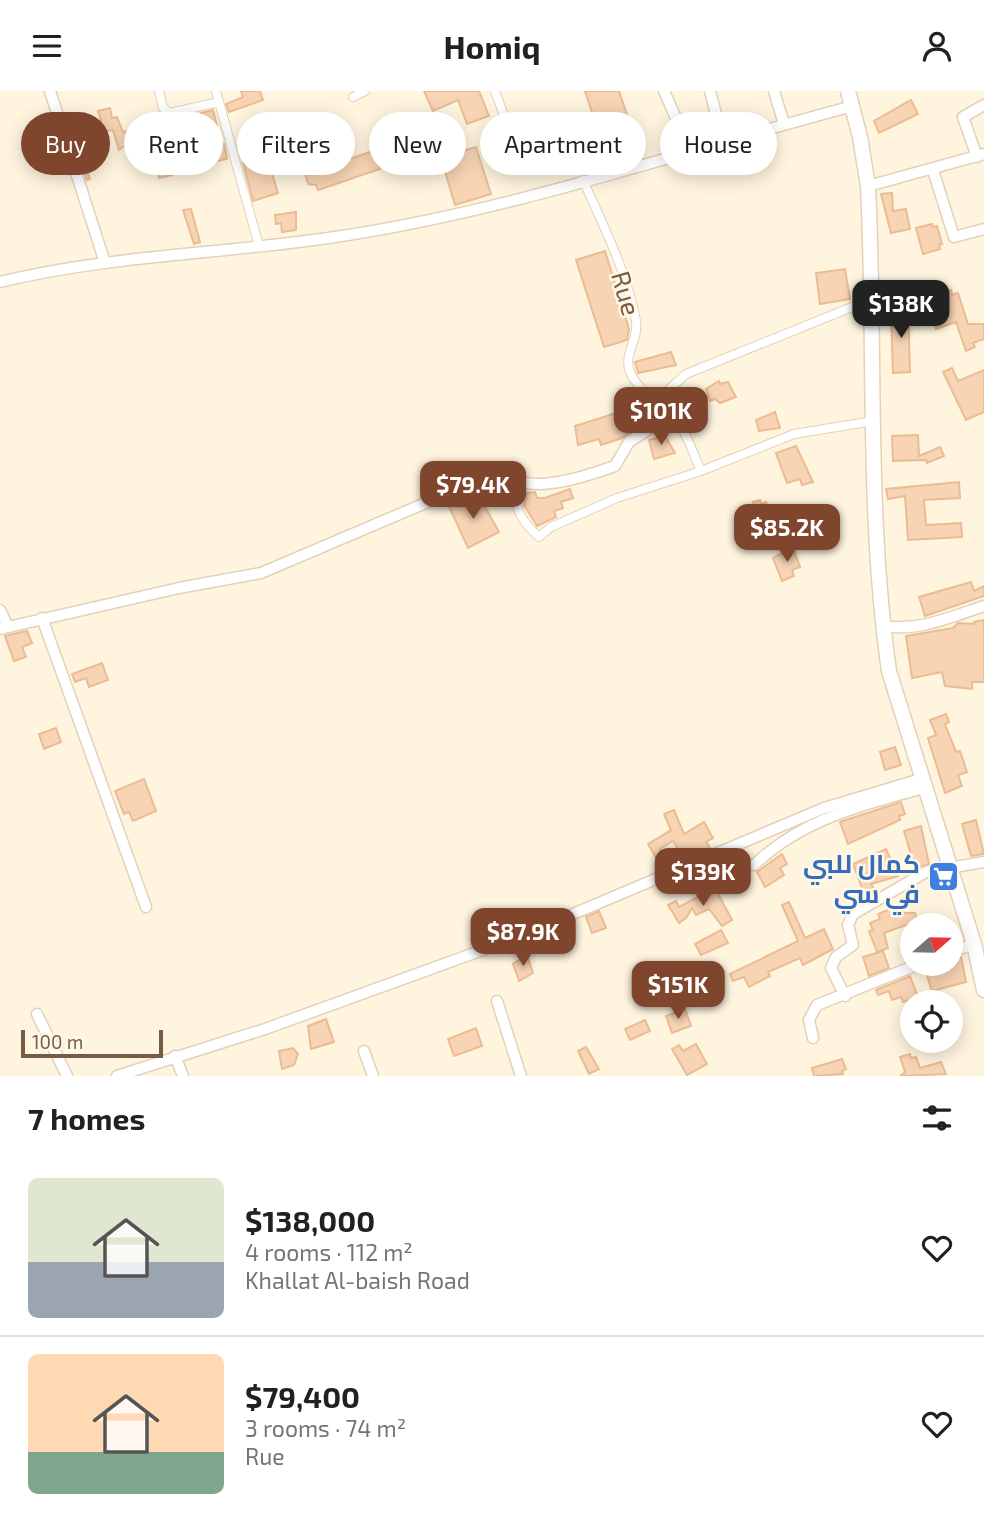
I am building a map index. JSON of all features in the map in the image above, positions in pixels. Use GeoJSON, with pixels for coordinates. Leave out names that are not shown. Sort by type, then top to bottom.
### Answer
{"type":"FeatureCollection","features":[{"type":"Feature","properties":{"kind":"street"},"geometry":{"type":"LineString","coordinates":[[50,91],[105,263]]}},
{"type":"Feature","properties":{"kind":"street"},"geometry":{"type":"LineString","coordinates":[[159,91],[163,108],[170,113],[219,102]]}},
{"type":"Feature","properties":{"kind":"street"},"geometry":{"type":"LineString","coordinates":[[216,91],[258,246]]}},
{"type":"Feature","properties":{"kind":"street"},"geometry":{"type":"LineString","coordinates":[[353,97],[365,91]]}},
{"type":"Feature","properties":{"kind":"street"},"geometry":{"type":"LineString","coordinates":[[495,91],[503,112]]}},
{"type":"Feature","properties":{"kind":"street"},"geometry":{"type":"LineString","coordinates":[[664,91],[673,112]]}},
{"type":"Feature","properties":{"kind":"street"},"geometry":{"type":"LineString","coordinates":[[710,91],[715,112]]}},
{"type":"Feature","properties":{"kind":"street"},"geometry":{"type":"LineString","coordinates":[[775,91],[784,124]]}},
{"type":"Feature","properties":{"kind":"street"},"geometry":{"type":"LineString","coordinates":[[848,91],[868,186],[873,421],[883,626],[890,671],[974,944],[984,990]]}},
{"type":"Feature","properties":{"kind":"street"},"geometry":{"type":"LineString","coordinates":[[868,186],[981,156],[963,120],[966,113],[984,105]]}},
{"type":"Feature","properties":{"kind":"street"},"geometry":{"type":"LineString","coordinates":[[777,126],[853,106]]}},
{"type":"Feature","properties":{"kind":"street"},"geometry":{"type":"LineString","coordinates":[[0,282],[105,263],[336,237],[413,222],[660,158]]}},
{"type":"Feature","properties":{"kind":"street"},"geometry":{"type":"LineString","coordinates":[[933,170],[954,237],[984,229]]}},
{"type":"Feature","properties":{"kind":"street","name":"Rue"},"geometry":{"type":"LineString","coordinates":[[583,180],[615,253],[636,320],[635,339],[627,361],[629,370],[643,392],[678,422],[701,471]]}},
{"type":"Feature","properties":{"kind":"street"},"geometry":{"type":"LineString","coordinates":[[0,610],[4,628],[261,573],[482,479],[497,475],[516,483],[543,484],[615,466],[629,442],[646,432],[655,402],[686,374],[872,299]]}},
{"type":"Feature","properties":{"kind":"street"},"geometry":{"type":"LineString","coordinates":[[516,483],[514,502],[525,524],[539,537],[551,527],[617,498],[701,471],[794,434],[873,421]]}},
{"type":"Feature","properties":{"kind":"street"},"geometry":{"type":"LineString","coordinates":[[883,626],[901,629],[924,625],[984,606]]}},
{"type":"Feature","properties":{"kind":"street"},"geometry":{"type":"LineString","coordinates":[[42,618],[146,907]]}},
{"type":"Feature","properties":{"kind":"street"},"geometry":{"type":"LineString","coordinates":[[754,865],[796,831],[828,816],[923,783]]}},
{"type":"Feature","properties":{"kind":"street"},"geometry":{"type":"LineString","coordinates":[[117,1076],[265,1029],[516,938],[824,808],[923,783]]}},
{"type":"Feature","properties":{"kind":"street"},"geometry":{"type":"LineString","coordinates":[[845,996],[831,968],[836,957],[853,945],[848,925],[853,913],[926,872],[984,862]]}},
{"type":"Feature","properties":{"kind":"street"},"geometry":{"type":"LineString","coordinates":[[963,948],[974,944]]}},
{"type":"Feature","properties":{"kind":"street"},"geometry":{"type":"LineString","coordinates":[[813,1038],[809,1020],[817,1005],[900,972]]}},
{"type":"Feature","properties":{"kind":"street"},"geometry":{"type":"LineString","coordinates":[[497,1001],[521,1076]]}},
{"type":"Feature","properties":{"kind":"street"},"geometry":{"type":"LineString","coordinates":[[37,1014],[67,1076]]}},
{"type":"Feature","properties":{"kind":"street"},"geometry":{"type":"LineString","coordinates":[[364,1051],[373,1076]]}},
{"type":"Feature","properties":{"kind":"street"},"geometry":{"type":"LineString","coordinates":[[175,1056],[183,1076]]}},
{"type":"Feature","properties":{"kind":"building"},"geometry":{"type":"Polygon","coordinates":[[[241,91],[260,91],[263,100],[229,112],[226,104],[243,97],[241,91]]]}},
{"type":"Feature","properties":{"kind":"building"},"geometry":{"type":"Polygon","coordinates":[[[424,91],[479,91],[487,112],[480,112],[480,119],[467,124],[466,112],[462,112],[458,100],[433,111],[424,91]]]}},
{"type":"Feature","properties":{"kind":"building"},"geometry":{"type":"Polygon","coordinates":[[[585,91],[619,91],[626,112],[592,112],[585,91]]]}},
{"type":"Feature","properties":{"kind":"building"},"geometry":{"type":"Polygon","coordinates":[[[911,100],[918,114],[879,133],[874,121],[911,100]]]}},
{"type":"Feature","properties":{"kind":"building"},"geometry":{"type":"Polygon","coordinates":[[[110,108],[112,118],[117,117],[124,132],[124,146],[119,150],[113,130],[110,131],[110,112],[98,111],[110,108]]]}},
{"type":"Feature","properties":{"kind":"building"},"geometry":{"type":"Polygon","coordinates":[[[223,144],[224,144],[227,159],[223,160],[223,144]]]}},
{"type":"Feature","properties":{"kind":"building"},"geometry":{"type":"Polygon","coordinates":[[[476,147],[480,160],[480,175],[485,175],[491,194],[455,205],[446,175],[466,175],[466,150],[476,147]]]}},
{"type":"Feature","properties":{"kind":"building"},"geometry":{"type":"Polygon","coordinates":[[[369,152],[369,173],[318,190],[316,185],[308,184],[305,175],[355,175],[355,157],[369,152]]]}},
{"type":"Feature","properties":{"kind":"building"},"geometry":{"type":"Polygon","coordinates":[[[246,175],[272,175],[278,193],[253,201],[246,175]]]}},
{"type":"Feature","properties":{"kind":"building"},"geometry":{"type":"Polygon","coordinates":[[[892,193],[893,211],[906,209],[910,229],[891,233],[881,194],[892,193]]]}},
{"type":"Feature","properties":{"kind":"building"},"geometry":{"type":"Polygon","coordinates":[[[191,209],[200,242],[194,244],[183,210],[191,209]]]}},
{"type":"Feature","properties":{"kind":"building"},"geometry":{"type":"Polygon","coordinates":[[[296,212],[296,230],[282,232],[281,223],[276,224],[275,215],[296,212]]]}},
{"type":"Feature","properties":{"kind":"building"},"geometry":{"type":"Polygon","coordinates":[[[932,224],[933,227],[937,226],[942,244],[939,245],[940,249],[923,254],[916,228],[932,224]]]}},
{"type":"Feature","properties":{"kind":"building"},"geometry":{"type":"Polygon","coordinates":[[[605,251],[629,329],[627,340],[604,347],[576,260],[605,251]]]}},
{"type":"Feature","properties":{"kind":"building"},"geometry":{"type":"Polygon","coordinates":[[[845,269],[850,299],[820,304],[816,273],[845,269]]]}},
{"type":"Feature","properties":{"kind":"building"},"geometry":{"type":"Polygon","coordinates":[[[951,290],[952,295],[958,293],[968,324],[984,324],[984,339],[973,343],[975,347],[966,351],[956,322],[936,329],[934,322],[947,317],[939,294],[951,290]]]}},
{"type":"Feature","properties":{"kind":"building"},"geometry":{"type":"Polygon","coordinates":[[[908,308],[910,372],[893,373],[891,309],[908,308]]]}},
{"type":"Feature","properties":{"kind":"building"},"geometry":{"type":"Polygon","coordinates":[[[671,352],[676,365],[638,373],[635,362],[671,352]]]}},
{"type":"Feature","properties":{"kind":"building"},"geometry":{"type":"Polygon","coordinates":[[[952,368],[958,381],[984,370],[984,412],[966,420],[943,372],[952,368]]]}},
{"type":"Feature","properties":{"kind":"building"},"geometry":{"type":"Polygon","coordinates":[[[719,381],[720,384],[728,382],[736,397],[720,403],[715,399],[710,401],[706,389],[719,381]]]}},
{"type":"Feature","properties":{"kind":"building"},"geometry":{"type":"Polygon","coordinates":[[[623,411],[634,430],[622,438],[601,445],[599,439],[578,445],[575,426],[623,411]]]}},
{"type":"Feature","properties":{"kind":"building"},"geometry":{"type":"Polygon","coordinates":[[[775,412],[780,428],[759,431],[756,420],[775,412]]]}},
{"type":"Feature","properties":{"kind":"building"},"geometry":{"type":"Polygon","coordinates":[[[918,435],[919,456],[940,447],[944,456],[927,463],[926,460],[893,461],[892,436],[918,435]]]}},
{"type":"Feature","properties":{"kind":"building"},"geometry":{"type":"Polygon","coordinates":[[[665,436],[675,453],[654,459],[649,440],[665,436]]]}},
{"type":"Feature","properties":{"kind":"building"},"geometry":{"type":"Polygon","coordinates":[[[796,446],[813,482],[802,485],[800,479],[787,483],[776,453],[796,446]]]}},
{"type":"Feature","properties":{"kind":"building"},"geometry":{"type":"Polygon","coordinates":[[[959,482],[960,498],[924,500],[926,525],[961,523],[962,537],[908,540],[905,496],[888,499],[886,489],[959,482]]]}},
{"type":"Feature","properties":{"kind":"building"},"geometry":{"type":"Polygon","coordinates":[[[570,489],[573,498],[561,502],[563,508],[554,511],[556,517],[537,526],[524,505],[527,493],[535,492],[537,498],[545,498],[570,489]]]}},
{"type":"Feature","properties":{"kind":"building"},"geometry":{"type":"Polygon","coordinates":[[[479,496],[499,532],[468,548],[447,502],[456,499],[460,505],[479,496]]]}},
{"type":"Feature","properties":{"kind":"building"},"geometry":{"type":"Polygon","coordinates":[[[760,500],[761,504],[766,502],[768,508],[771,507],[773,519],[756,525],[752,513],[756,511],[753,502],[760,500]]]}},
{"type":"Feature","properties":{"kind":"building"},"geometry":{"type":"Polygon","coordinates":[[[793,548],[800,567],[792,570],[794,576],[782,581],[773,558],[793,548]]]}},
{"type":"Feature","properties":{"kind":"building"},"geometry":{"type":"Polygon","coordinates":[[[971,582],[974,591],[984,586],[984,596],[925,616],[919,597],[971,582]]]}},
{"type":"Feature","properties":{"kind":"building"},"geometry":{"type":"Polygon","coordinates":[[[984,620],[984,682],[972,682],[972,689],[945,686],[942,672],[912,678],[906,636],[953,628],[958,623],[975,624],[974,622],[984,620]]]}},
{"type":"Feature","properties":{"kind":"building"},"geometry":{"type":"Polygon","coordinates":[[[27,631],[32,643],[22,647],[26,657],[14,661],[5,636],[27,631]]]}},
{"type":"Feature","properties":{"kind":"building"},"geometry":{"type":"Polygon","coordinates":[[[102,663],[108,680],[89,687],[86,678],[75,682],[72,674],[102,663]]]}},
{"type":"Feature","properties":{"kind":"building"},"geometry":{"type":"Polygon","coordinates":[[[946,714],[949,722],[945,724],[956,752],[960,751],[967,772],[958,775],[962,786],[945,793],[928,738],[936,735],[930,720],[946,714]]]}},
{"type":"Feature","properties":{"kind":"building"},"geometry":{"type":"Polygon","coordinates":[[[56,728],[61,742],[44,749],[39,734],[56,728]]]}},
{"type":"Feature","properties":{"kind":"building"},"geometry":{"type":"Polygon","coordinates":[[[895,747],[901,765],[885,770],[880,752],[895,747]]]}},
{"type":"Feature","properties":{"kind":"building"},"geometry":{"type":"Polygon","coordinates":[[[144,779],[156,811],[133,821],[129,812],[124,814],[115,791],[144,779]]]}},
{"type":"Feature","properties":{"kind":"building"},"geometry":{"type":"Polygon","coordinates":[[[901,802],[905,814],[899,816],[900,820],[848,844],[840,822],[901,802]]]}},
{"type":"Feature","properties":{"kind":"building"},"geometry":{"type":"Polygon","coordinates":[[[674,810],[684,834],[704,822],[713,838],[706,842],[710,848],[684,859],[673,841],[660,849],[669,865],[662,868],[648,844],[671,830],[664,814],[674,810]]]}},
{"type":"Feature","properties":{"kind":"building"},"geometry":{"type":"Polygon","coordinates":[[[976,820],[984,854],[971,856],[962,824],[976,820]]]}},
{"type":"Feature","properties":{"kind":"building"},"geometry":{"type":"Polygon","coordinates":[[[921,826],[929,864],[915,869],[904,831],[921,826]]]}},
{"type":"Feature","properties":{"kind":"building"},"geometry":{"type":"Polygon","coordinates":[[[886,849],[898,876],[871,884],[874,889],[864,893],[853,864],[886,849]]]}},
{"type":"Feature","properties":{"kind":"building"},"geometry":{"type":"Polygon","coordinates":[[[782,854],[787,864],[780,868],[784,875],[765,887],[757,872],[782,854]]]}},
{"type":"Feature","properties":{"kind":"building"},"geometry":{"type":"Polygon","coordinates":[[[715,888],[732,920],[722,926],[709,909],[696,915],[692,908],[679,923],[668,905],[676,901],[679,907],[715,888]]]}},
{"type":"Feature","properties":{"kind":"building"},"geometry":{"type":"Polygon","coordinates":[[[789,902],[805,938],[824,929],[833,949],[803,965],[800,958],[768,972],[770,976],[749,987],[744,977],[733,981],[730,974],[798,941],[782,905],[789,902]]]}},
{"type":"Feature","properties":{"kind":"building"},"geometry":{"type":"Polygon","coordinates":[[[900,905],[904,913],[900,913],[900,927],[884,933],[888,948],[877,952],[869,931],[873,930],[870,923],[880,919],[878,914],[900,905]]]}},
{"type":"Feature","properties":{"kind":"building"},"geometry":{"type":"Polygon","coordinates":[[[599,911],[606,928],[592,933],[586,917],[599,911]]]}},
{"type":"Feature","properties":{"kind":"building"},"geometry":{"type":"Polygon","coordinates":[[[721,930],[728,943],[701,955],[695,944],[721,930]]]}},
{"type":"Feature","properties":{"kind":"building"},"geometry":{"type":"Polygon","coordinates":[[[883,951],[889,968],[869,976],[863,957],[883,951]]]}},
{"type":"Feature","properties":{"kind":"building"},"geometry":{"type":"Polygon","coordinates":[[[527,955],[533,973],[519,981],[513,964],[527,955]]]}},
{"type":"Feature","properties":{"kind":"building"},"geometry":{"type":"Polygon","coordinates":[[[963,967],[966,982],[932,990],[928,977],[962,977],[963,967]]]}},
{"type":"Feature","properties":{"kind":"building"},"geometry":{"type":"Polygon","coordinates":[[[910,977],[915,990],[900,990],[900,997],[892,1000],[889,991],[878,995],[876,990],[910,977]]]}},
{"type":"Feature","properties":{"kind":"building"},"geometry":{"type":"Polygon","coordinates":[[[685,1009],[691,1026],[672,1033],[666,1016],[685,1009]]]}},
{"type":"Feature","properties":{"kind":"building"},"geometry":{"type":"Polygon","coordinates":[[[326,1019],[334,1042],[311,1049],[308,1026],[326,1019]]]}},
{"type":"Feature","properties":{"kind":"building"},"geometry":{"type":"Polygon","coordinates":[[[645,1020],[650,1031],[630,1040],[625,1029],[645,1020]]]}},
{"type":"Feature","properties":{"kind":"building"},"geometry":{"type":"Polygon","coordinates":[[[476,1028],[482,1046],[454,1056],[448,1039],[476,1028]]]}},
{"type":"Feature","properties":{"kind":"building"},"geometry":{"type":"Polygon","coordinates":[[[696,1044],[707,1064],[687,1075],[672,1049],[679,1045],[683,1051],[696,1044]]]}},
{"type":"Feature","properties":{"kind":"building"},"geometry":{"type":"Polygon","coordinates":[[[586,1047],[599,1069],[589,1074],[578,1051],[586,1047]]]}},
{"type":"Feature","properties":{"kind":"building"},"geometry":{"type":"Polygon","coordinates":[[[293,1048],[298,1054],[294,1065],[282,1069],[279,1051],[293,1048]]]}},
{"type":"Feature","properties":{"kind":"building"},"geometry":{"type":"Polygon","coordinates":[[[910,1054],[911,1058],[916,1057],[920,1068],[941,1062],[946,1074],[900,1076],[905,1072],[900,1057],[910,1054]]]}},
{"type":"Feature","properties":{"kind":"building"},"geometry":{"type":"Polygon","coordinates":[[[842,1059],[846,1069],[842,1071],[843,1074],[814,1076],[812,1068],[842,1059]]]}},
{"type":"Feature","properties":{"kind":"place","name":"كمال للبي في سي"},"geometry":{"type":"Point","coordinates":[943,877]}}]}
